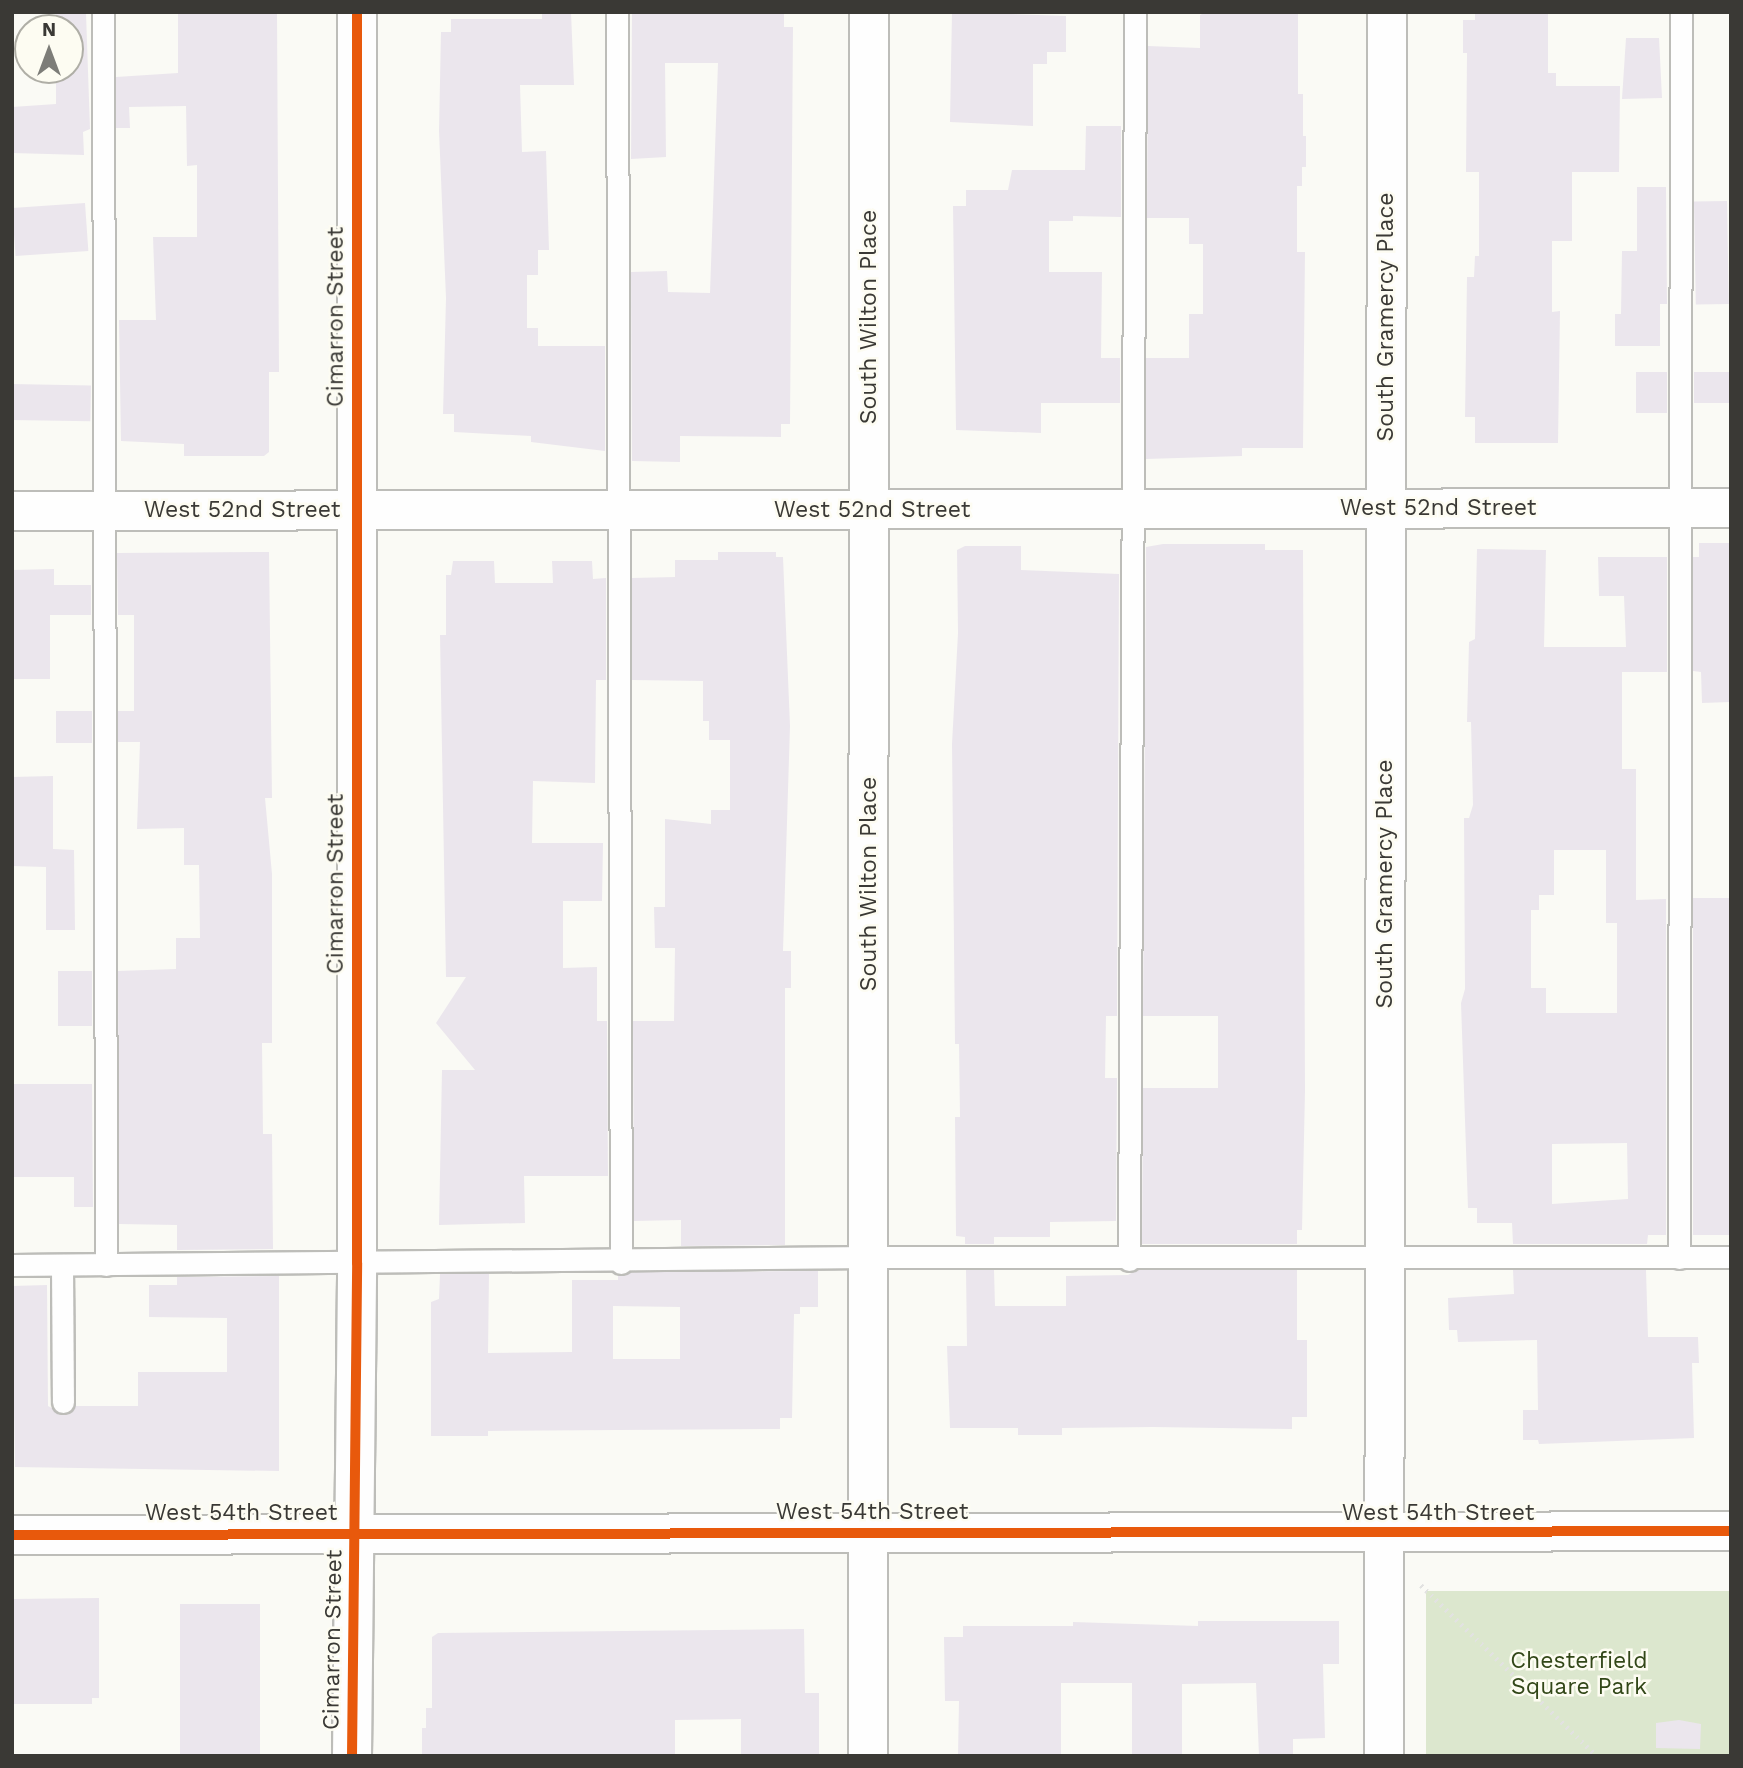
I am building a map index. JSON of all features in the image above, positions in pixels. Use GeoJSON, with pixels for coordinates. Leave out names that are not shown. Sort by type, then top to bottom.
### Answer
{"type":"FeatureCollection","features":[{"type":"Feature","properties":{"kind":"street","name":"Cimarron Street"},"geometry":{"type":"LineString","coordinates":[[352,1756],[357,1263],[357,12]]}},
{"type":"Feature","properties":{"kind":"street","name":"South Wilton Place"},"geometry":{"type":"LineString","coordinates":[[867,1756],[869,12]]}},
{"type":"Feature","properties":{"kind":"street","name":"South Gramercy Place"},"geometry":{"type":"LineString","coordinates":[[1384,1756],[1387,12]]}},
{"type":"Feature","properties":{"kind":"street","name":"West 52nd Street"},"geometry":{"type":"LineString","coordinates":[[12,511],[1731,508]]}},
{"type":"Feature","properties":{"kind":"street","name":"West 54th Street"},"geometry":{"type":"LineString","coordinates":[[12,1535],[867,1532],[1384,1535],[1731,1531]]}},
{"type":"Feature","properties":{"kind":"lane"},"geometry":{"type":"LineString","coordinates":[[103,12],[107,511],[106,1265]]}},
{"type":"Feature","properties":{"kind":"lane"},"geometry":{"type":"LineString","coordinates":[[617,12],[621,1263]]}},
{"type":"Feature","properties":{"kind":"lane"},"geometry":{"type":"LineString","coordinates":[[1129,1260],[1136,509],[1135,12]]}},
{"type":"Feature","properties":{"kind":"lane"},"geometry":{"type":"LineString","coordinates":[[1679,1258],[1681,12]]}},
{"type":"Feature","properties":{"kind":"lane"},"geometry":{"type":"LineString","coordinates":[[12,1265],[621,1263],[869,1257],[1129,1260],[1731,1257]]}},
{"type":"Feature","properties":{"kind":"lane"},"geometry":{"type":"LineString","coordinates":[[62,1265],[63,1402]]}},
{"type":"Feature","properties":{"kind":"path"},"geometry":{"type":"LineString","coordinates":[[1417,1581],[1597,1756]]}},
{"type":"Feature","properties":{"kind":"green space","name":"Chesterfield Square Park"},"geometry":{"type":"Polygon","coordinates":[[[1426,1591],[1731,1591],[1731,1756],[1426,1756],[1426,1591]]]}},
{"type":"Feature","properties":{"kind":"building"},"geometry":{"type":"Polygon","coordinates":[[[542,12],[571,12],[574,85],[520,85],[522,152],[546,151],[549,250],[538,250],[538,275],[527,275],[527,328],[538,328],[538,346],[605,346],[605,451],[531,442],[531,436],[454,432],[454,414],[443,414],[446,298],[439,131],[441,32],[451,32],[451,19],[542,19],[542,12]]]}},
{"type":"Feature","properties":{"kind":"building"},"geometry":{"type":"Polygon","coordinates":[[[632,12],[784,12],[784,27],[793,27],[790,424],[781,424],[781,437],[680,436],[680,462],[632,461],[631,272],[667,271],[668,292],[710,293],[718,63],[665,63],[666,157],[631,159],[632,12]]]}},
{"type":"Feature","properties":{"kind":"building"},"geometry":{"type":"Polygon","coordinates":[[[952,12],[1066,16],[1066,52],[1047,52],[1047,64],[1033,64],[1033,126],[950,122],[952,12]]]}},
{"type":"Feature","properties":{"kind":"building"},"geometry":{"type":"Polygon","coordinates":[[[1206,12],[1298,12],[1298,94],[1303,94],[1303,136],[1306,136],[1306,167],[1302,167],[1302,186],[1297,186],[1297,252],[1305,252],[1303,448],[1242,448],[1242,456],[1146,459],[1146,358],[1189,358],[1189,314],[1203,314],[1203,244],[1189,244],[1189,218],[1147,218],[1148,46],[1200,48],[1200,15],[1206,12]]]}},
{"type":"Feature","properties":{"kind":"building"},"geometry":{"type":"Polygon","coordinates":[[[1475,12],[1548,12],[1548,73],[1556,73],[1556,86],[1620,86],[1619,172],[1572,172],[1572,241],[1552,241],[1552,312],[1560,311],[1558,443],[1475,443],[1475,417],[1465,417],[1467,277],[1474,277],[1475,256],[1479,256],[1479,172],[1466,172],[1467,53],[1463,53],[1463,20],[1475,20],[1475,12]]]}},
{"type":"Feature","properties":{"kind":"building"},"geometry":{"type":"Polygon","coordinates":[[[86,13],[90,129],[83,132],[84,155],[12,153],[12,107],[56,104],[56,84],[84,84],[84,14],[56,14],[86,13]]]}},
{"type":"Feature","properties":{"kind":"building"},"geometry":{"type":"Polygon","coordinates":[[[277,13],[279,372],[269,372],[269,452],[264,456],[184,456],[184,444],[121,441],[119,320],[156,320],[153,237],[197,237],[197,165],[187,166],[186,106],[129,107],[130,128],[116,128],[116,77],[178,73],[178,14],[277,13]]]}},
{"type":"Feature","properties":{"kind":"building"},"geometry":{"type":"Polygon","coordinates":[[[1626,38],[1659,38],[1662,98],[1622,99],[1626,38]]]}},
{"type":"Feature","properties":{"kind":"building"},"geometry":{"type":"Polygon","coordinates":[[[1086,126],[1121,126],[1121,217],[1073,216],[1073,221],[1049,221],[1049,272],[1102,272],[1101,358],[1120,358],[1120,403],[1041,403],[1041,433],[956,430],[953,206],[966,206],[966,190],[1008,190],[1012,170],[1085,170],[1086,126]]]}},
{"type":"Feature","properties":{"kind":"building"},"geometry":{"type":"Polygon","coordinates":[[[1637,187],[1666,187],[1667,304],[1660,304],[1660,346],[1615,346],[1615,314],[1621,314],[1622,251],[1637,251],[1637,187]]]}},
{"type":"Feature","properties":{"kind":"building"},"geometry":{"type":"Polygon","coordinates":[[[1727,201],[1729,304],[1696,305],[1694,202],[1727,201]]]}},
{"type":"Feature","properties":{"kind":"building"},"geometry":{"type":"Polygon","coordinates":[[[85,203],[88,251],[16,256],[12,208],[85,203]]]}},
{"type":"Feature","properties":{"kind":"building"},"geometry":{"type":"Polygon","coordinates":[[[1636,372],[1667,372],[1667,413],[1636,413],[1636,372]]]}},
{"type":"Feature","properties":{"kind":"building"},"geometry":{"type":"Polygon","coordinates":[[[1694,372],[1731,372],[1731,403],[1694,403],[1694,372]]]}},
{"type":"Feature","properties":{"kind":"building"},"geometry":{"type":"Polygon","coordinates":[[[12,384],[91,385],[90,421],[12,420],[12,384]]]}},
{"type":"Feature","properties":{"kind":"building"},"geometry":{"type":"Polygon","coordinates":[[[1699,543],[1731,543],[1730,702],[1702,703],[1701,672],[1693,671],[1693,557],[1699,557],[1699,543]]]}},
{"type":"Feature","properties":{"kind":"building"},"geometry":{"type":"Polygon","coordinates":[[[1163,544],[1265,544],[1265,550],[1303,550],[1305,1091],[1302,1230],[1297,1230],[1297,1244],[1142,1244],[1143,1088],[1218,1088],[1218,1016],[1143,1016],[1146,547],[1163,544]]]}},
{"type":"Feature","properties":{"kind":"building"},"geometry":{"type":"Polygon","coordinates":[[[965,546],[1021,546],[1021,570],[1119,574],[1117,1016],[1106,1016],[1105,1078],[1117,1078],[1116,1221],[1050,1222],[1050,1237],[994,1237],[994,1244],[965,1244],[965,1237],[956,1236],[955,1117],[960,1117],[959,1044],[955,1044],[952,744],[958,633],[957,550],[965,546]]]}},
{"type":"Feature","properties":{"kind":"building"},"geometry":{"type":"Polygon","coordinates":[[[1477,549],[1546,550],[1544,647],[1626,647],[1624,596],[1599,596],[1598,557],[1667,557],[1667,672],[1622,672],[1622,769],[1636,769],[1636,900],[1666,899],[1666,1235],[1648,1235],[1647,1244],[1513,1244],[1512,1223],[1477,1223],[1477,1208],[1468,1208],[1461,1003],[1465,989],[1464,818],[1469,818],[1473,805],[1471,722],[1467,722],[1469,642],[1475,639],[1477,549]],[[1554,850],[1554,895],[1539,895],[1539,910],[1531,910],[1531,988],[1546,988],[1546,1013],[1617,1013],[1617,923],[1606,923],[1606,850],[1554,850]],[[1627,1143],[1552,1144],[1552,1204],[1628,1199],[1627,1143]]]}},
{"type":"Feature","properties":{"kind":"building"},"geometry":{"type":"Polygon","coordinates":[[[269,552],[272,798],[265,798],[272,874],[272,1043],[262,1043],[263,1134],[272,1134],[273,1249],[177,1250],[177,1225],[119,1224],[118,971],[176,969],[176,938],[200,938],[199,865],[184,865],[184,828],[137,829],[140,742],[118,742],[118,711],[134,711],[134,615],[118,615],[117,553],[269,552]]]}},
{"type":"Feature","properties":{"kind":"building"},"geometry":{"type":"Polygon","coordinates":[[[718,552],[776,552],[776,557],[783,557],[790,726],[783,951],[791,951],[791,988],[785,988],[785,1245],[681,1246],[681,1220],[634,1221],[633,1021],[674,1021],[675,948],[655,948],[654,907],[665,907],[665,819],[711,824],[711,810],[730,810],[730,740],[709,740],[709,721],[703,721],[703,681],[632,680],[632,578],[675,577],[675,560],[718,560],[718,552]]]}},
{"type":"Feature","properties":{"kind":"building"},"geometry":{"type":"Polygon","coordinates":[[[453,561],[494,561],[495,583],[553,583],[552,561],[592,561],[593,579],[606,578],[606,680],[596,680],[595,783],[533,781],[532,843],[603,843],[602,901],[563,901],[563,968],[597,967],[597,1021],[607,1021],[608,1176],[524,1176],[525,1223],[439,1225],[442,1070],[475,1070],[436,1023],[466,977],[446,977],[440,635],[446,635],[446,575],[451,575],[453,561]]]}},
{"type":"Feature","properties":{"kind":"building"},"geometry":{"type":"Polygon","coordinates":[[[54,569],[54,585],[91,585],[91,615],[50,615],[50,679],[12,679],[12,570],[54,569]]]}},
{"type":"Feature","properties":{"kind":"building"},"geometry":{"type":"Polygon","coordinates":[[[56,711],[92,711],[92,743],[56,743],[56,711]]]}},
{"type":"Feature","properties":{"kind":"building"},"geometry":{"type":"Polygon","coordinates":[[[53,776],[53,849],[74,850],[75,930],[46,930],[46,867],[12,866],[12,777],[53,776]]]}},
{"type":"Feature","properties":{"kind":"building"},"geometry":{"type":"Polygon","coordinates":[[[1693,898],[1729,898],[1729,1235],[1693,1235],[1693,898]]]}},
{"type":"Feature","properties":{"kind":"building"},"geometry":{"type":"Polygon","coordinates":[[[58,971],[92,971],[92,1026],[58,1026],[58,971]]]}},
{"type":"Feature","properties":{"kind":"building"},"geometry":{"type":"Polygon","coordinates":[[[12,1084],[92,1084],[93,1207],[74,1207],[74,1177],[12,1177],[12,1084]]]}},
{"type":"Feature","properties":{"kind":"building"},"geometry":{"type":"Polygon","coordinates":[[[966,1270],[994,1270],[995,1306],[1066,1306],[1066,1276],[1128,1275],[1137,1270],[1297,1270],[1297,1340],[1307,1340],[1307,1417],[1292,1417],[1292,1429],[1062,1428],[1062,1435],[1018,1435],[1018,1428],[950,1428],[947,1346],[967,1346],[966,1270]]]}},
{"type":"Feature","properties":{"kind":"building"},"geometry":{"type":"Polygon","coordinates":[[[1513,1270],[1646,1270],[1648,1337],[1698,1337],[1699,1363],[1692,1363],[1694,1438],[1539,1444],[1538,1440],[1523,1440],[1523,1410],[1538,1410],[1537,1340],[1458,1342],[1457,1330],[1449,1330],[1448,1298],[1514,1294],[1513,1270]]]}},
{"type":"Feature","properties":{"kind":"building"},"geometry":{"type":"Polygon","coordinates":[[[818,1271],[818,1307],[800,1307],[800,1314],[794,1314],[792,1418],[780,1418],[780,1429],[488,1431],[488,1436],[431,1436],[431,1302],[439,1299],[440,1274],[489,1274],[488,1353],[572,1352],[572,1280],[618,1280],[618,1275],[630,1272],[818,1271]],[[613,1306],[613,1359],[680,1359],[680,1307],[613,1306]]]}},
{"type":"Feature","properties":{"kind":"building"},"geometry":{"type":"Polygon","coordinates":[[[279,1276],[279,1471],[15,1467],[12,1286],[47,1285],[48,1406],[64,1415],[75,1406],[138,1406],[138,1372],[227,1372],[227,1318],[149,1317],[149,1285],[177,1285],[177,1277],[279,1276]]]}},
{"type":"Feature","properties":{"kind":"building"},"geometry":{"type":"Polygon","coordinates":[[[99,1598],[99,1698],[92,1698],[92,1704],[12,1704],[12,1599],[99,1598]]]}},
{"type":"Feature","properties":{"kind":"building"},"geometry":{"type":"Polygon","coordinates":[[[180,1604],[260,1604],[260,1756],[180,1756],[180,1604]]]}},
{"type":"Feature","properties":{"kind":"building"},"geometry":{"type":"Polygon","coordinates":[[[1198,1621],[1339,1621],[1339,1664],[1323,1664],[1325,1738],[1293,1739],[1293,1756],[1259,1756],[1256,1683],[1182,1684],[1182,1756],[1132,1756],[1132,1683],[1061,1683],[1061,1756],[958,1756],[959,1701],[945,1701],[944,1637],[963,1637],[963,1626],[1073,1626],[1073,1622],[1198,1626],[1198,1621]]]}},
{"type":"Feature","properties":{"kind":"building"},"geometry":{"type":"Polygon","coordinates":[[[804,1629],[805,1693],[819,1693],[819,1756],[741,1756],[741,1719],[675,1720],[675,1756],[422,1756],[422,1728],[426,1728],[426,1708],[432,1708],[432,1637],[438,1633],[804,1629]]]}},
{"type":"Feature","properties":{"kind":"building"},"geometry":{"type":"Polygon","coordinates":[[[1679,1720],[1701,1724],[1700,1749],[1656,1748],[1656,1723],[1679,1720]]]}},
{"type":"Feature","properties":{"kind":"cycle path"},"geometry":{"type":"LineString","coordinates":[[352,1756],[357,1263],[357,12]]}},
{"type":"Feature","properties":{"kind":"cycle path"},"geometry":{"type":"LineString","coordinates":[[12,1535],[1731,1531]]}}]}
